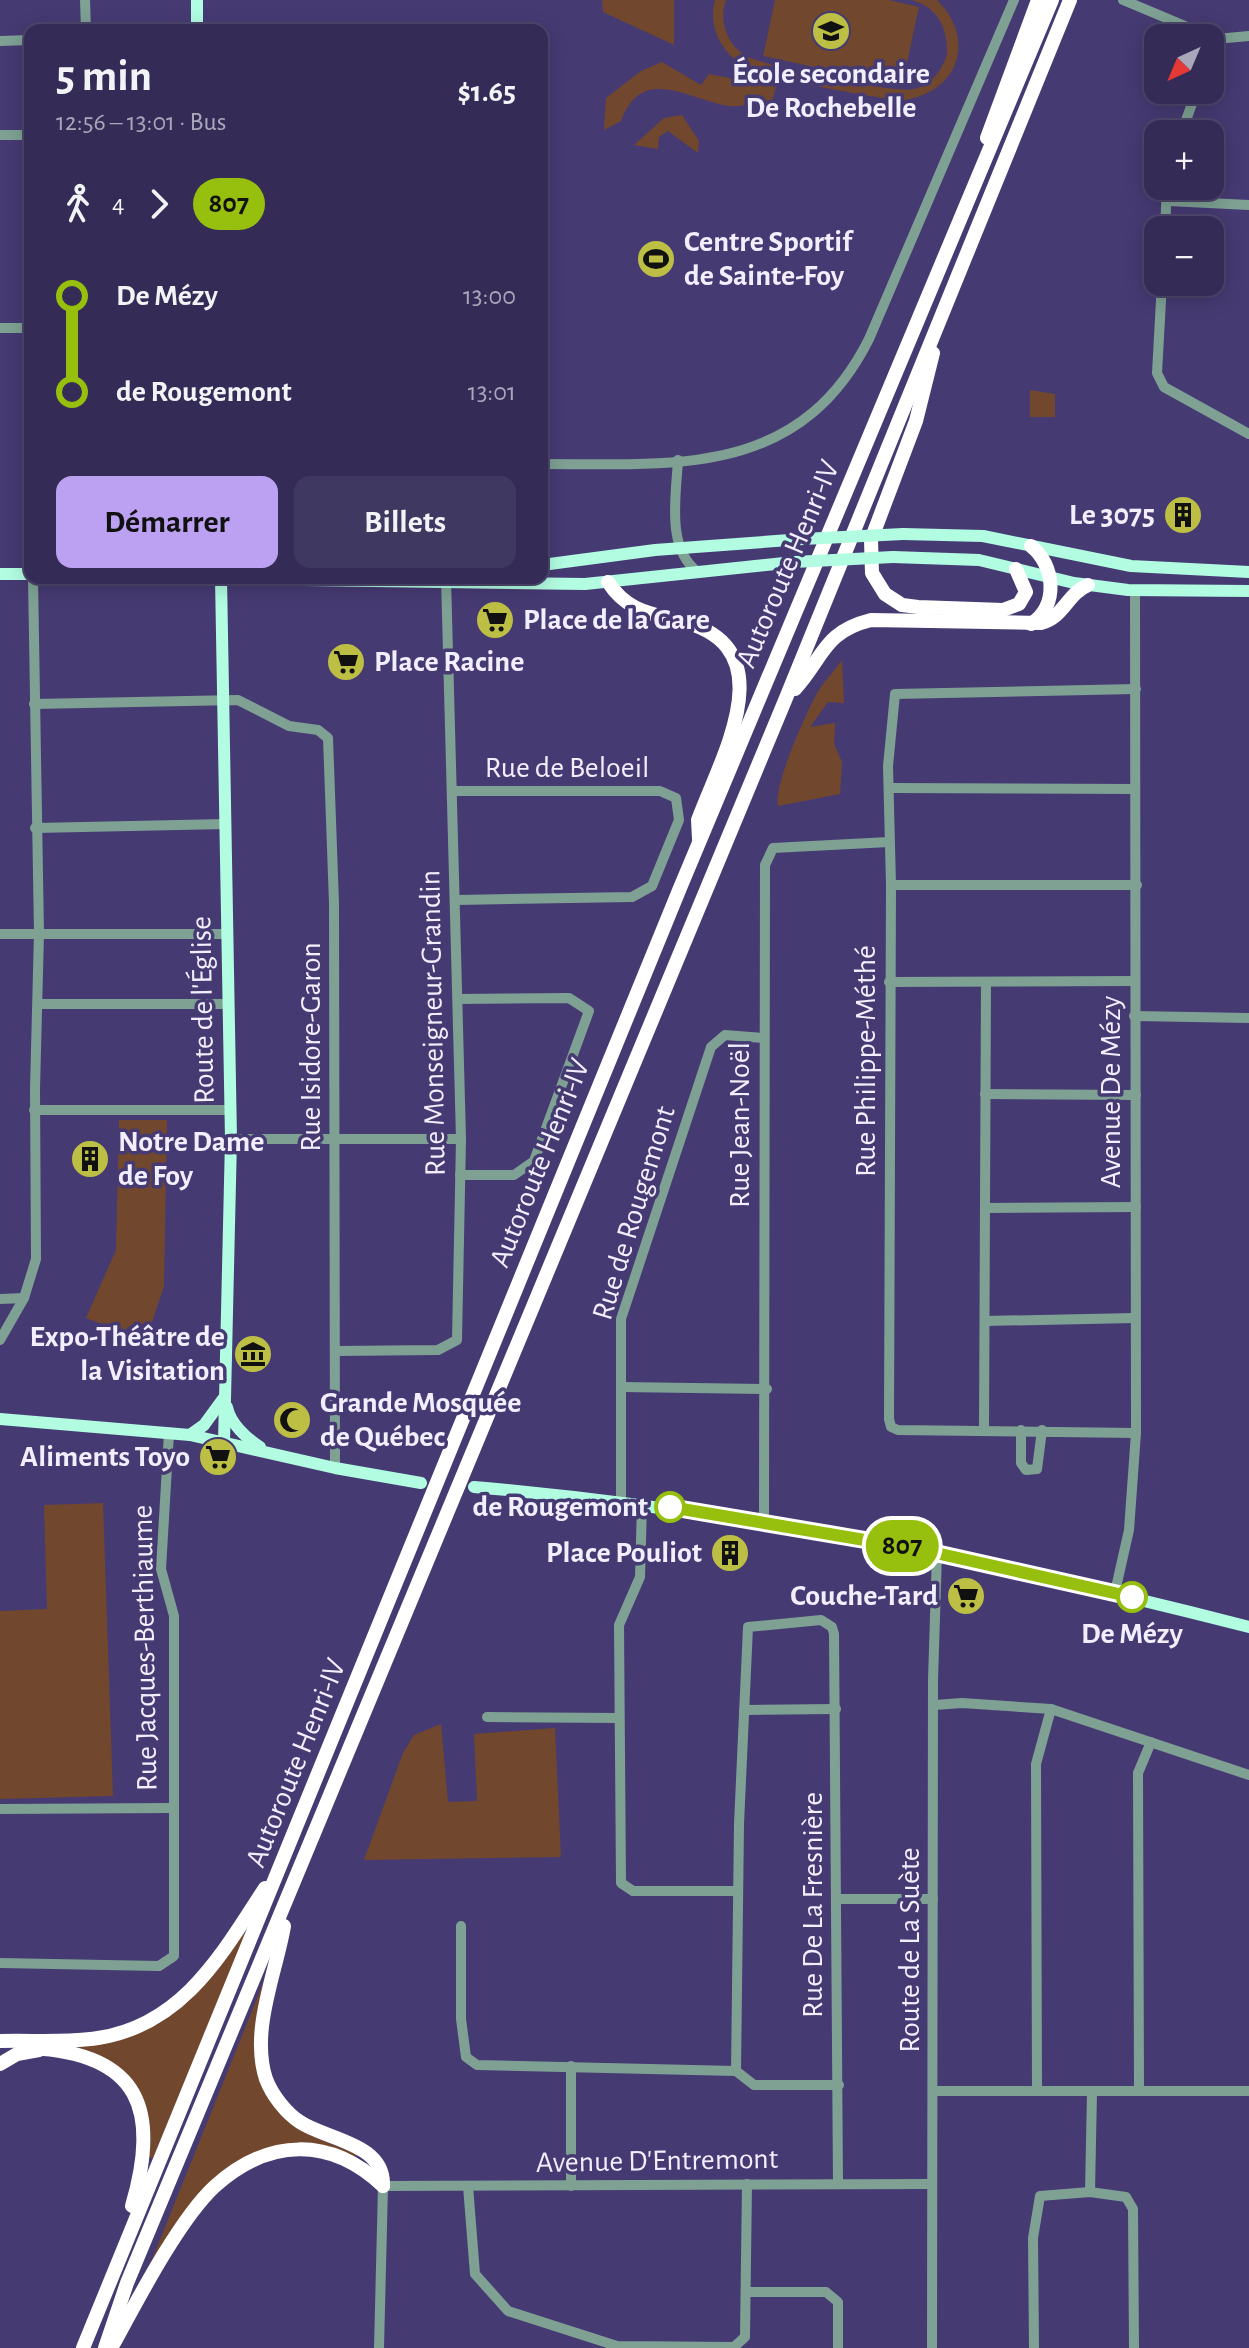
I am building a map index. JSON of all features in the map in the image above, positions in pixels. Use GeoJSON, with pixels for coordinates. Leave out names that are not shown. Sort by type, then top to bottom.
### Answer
{"type":"FeatureCollection","features":[{"type":"Feature","properties":{"kind":"highway"},"geometry":{"type":"LineString","coordinates":[[964,207],[998,101],[1038,0]]}},
{"type":"Feature","properties":{"kind":"highway","name":"Autoroute Henri-IV"},"geometry":{"type":"LineString","coordinates":[[83,2348],[700,843],[1052,0]]}},
{"type":"Feature","properties":{"kind":"highway","name":"Autoroute Henri-IV"},"geometry":{"type":"LineString","coordinates":[[105,2348],[127,2283],[289,1901],[513,1349],[786,698],[1070,0]]}},
{"type":"Feature","properties":{"kind":"highway"},"geometry":{"type":"LineString","coordinates":[[948,299],[916,421],[871,540],[869,565],[880,589],[902,605],[984,610],[1012,608],[1024,598],[1025,585],[1016,569]]}},
{"type":"Feature","properties":{"kind":"highway"},"geometry":{"type":"LineString","coordinates":[[1031,546],[1044,560],[1051,577],[1048,605],[1031,624]]}},
{"type":"Feature","properties":{"kind":"highway"},"geometry":{"type":"LineString","coordinates":[[608,582],[632,608],[710,632],[726,646],[736,661],[742,685],[740,706],[698,820],[700,843]]}},
{"type":"Feature","properties":{"kind":"highway"},"geometry":{"type":"LineString","coordinates":[[786,698],[825,644],[846,627],[883,620],[1031,624],[1058,616],[1072,594],[1088,585]]}},
{"type":"Feature","properties":{"kind":"highway"},"geometry":{"type":"LineString","coordinates":[[0,2044],[97,2039],[124,2032],[172,2008],[223,1955],[285,1858]]}},
{"type":"Feature","properties":{"kind":"highway"},"geometry":{"type":"LineString","coordinates":[[289,1901],[263,2019],[262,2054],[266,2079],[284,2109],[301,2123],[364,2151],[374,2159],[383,2178],[383,2186]]}},
{"type":"Feature","properties":{"kind":"highway"},"geometry":{"type":"LineString","coordinates":[[0,2044],[48,2049],[95,2060],[113,2071],[128,2087],[143,2116],[143,2167],[110,2278]]}},
{"type":"Feature","properties":{"kind":"highway"},"geometry":{"type":"LineString","coordinates":[[0,2064],[17,2054],[48,2049]]}},
{"type":"Feature","properties":{"kind":"highway"},"geometry":{"type":"LineString","coordinates":[[111,2348],[175,2239],[213,2188],[259,2157],[311,2147],[322,2149],[354,2161],[383,2186]]}},
{"type":"Feature","properties":{"kind":"main road"},"geometry":{"type":"LineString","coordinates":[[197,0],[197,24]]}},
{"type":"Feature","properties":{"kind":"main road"},"geometry":{"type":"LineString","coordinates":[[548,564],[680,548],[903,534],[983,536],[1131,566],[1249,572]]}},
{"type":"Feature","properties":{"kind":"main road"},"geometry":{"type":"LineString","coordinates":[[548,581],[608,582],[794,562],[893,557],[963,558],[1088,585],[1135,590],[1249,591]]}},
{"type":"Feature","properties":{"kind":"main road"},"geometry":{"type":"LineString","coordinates":[[0,574],[24,576]]}},
{"type":"Feature","properties":{"kind":"main road","name":"Route de l'Église"},"geometry":{"type":"LineString","coordinates":[[222,584],[231,1110],[224,1442]]}},
{"type":"Feature","properties":{"kind":"main road"},"geometry":{"type":"LineString","coordinates":[[190,1435],[204,1425],[224,1396]]}},
{"type":"Feature","properties":{"kind":"main road"},"geometry":{"type":"LineString","coordinates":[[224,1396],[228,1415],[248,1439],[267,1452]]}},
{"type":"Feature","properties":{"kind":"main road"},"geometry":{"type":"LineString","coordinates":[[0,1419],[190,1435],[335,1468],[421,1483]]}},
{"type":"Feature","properties":{"kind":"main road"},"geometry":{"type":"LineString","coordinates":[[474,1487],[621,1500],[764,1520],[937,1553],[1115,1592],[1249,1627]]}},
{"type":"Feature","properties":{"kind":"street"},"geometry":{"type":"LineString","coordinates":[[85,0],[86,24]]}},
{"type":"Feature","properties":{"kind":"street"},"geometry":{"type":"LineString","coordinates":[[548,464],[707,461],[761,445],[819,408],[847,377],[869,339],[917,234],[1014,0]]}},
{"type":"Feature","properties":{"kind":"street"},"geometry":{"type":"LineString","coordinates":[[1123,0],[1180,24]]}},
{"type":"Feature","properties":{"kind":"street"},"geometry":{"type":"LineString","coordinates":[[1224,38],[1249,36]]}},
{"type":"Feature","properties":{"kind":"street"},"geometry":{"type":"LineString","coordinates":[[0,41],[24,40]]}},
{"type":"Feature","properties":{"kind":"street"},"geometry":{"type":"LineString","coordinates":[[0,135],[24,135]]}},
{"type":"Feature","properties":{"kind":"street"},"geometry":{"type":"LineString","coordinates":[[1166,216],[1168,201],[1249,205]]}},
{"type":"Feature","properties":{"kind":"street"},"geometry":{"type":"LineString","coordinates":[[1161,296],[1157,373],[1164,387],[1249,434]]}},
{"type":"Feature","properties":{"kind":"street"},"geometry":{"type":"LineString","coordinates":[[0,328],[24,328]]}},
{"type":"Feature","properties":{"kind":"street"},"geometry":{"type":"LineString","coordinates":[[678,460],[680,548],[686,562],[698,572]]}},
{"type":"Feature","properties":{"kind":"street"},"geometry":{"type":"LineString","coordinates":[[0,1340],[24,1298],[36,1259],[34,1110],[39,933],[31,584]]}},
{"type":"Feature","properties":{"kind":"street","name":"Rue Monseigneur-Grandin"},"geometry":{"type":"LineString","coordinates":[[336,1351],[438,1350],[457,1340],[461,1139],[446,584]]}},
{"type":"Feature","properties":{"kind":"street","name":"Avenue De Mézy"},"geometry":{"type":"LineString","coordinates":[[1115,1592],[1129,1530],[1136,1433],[1135,590]]}},
{"type":"Feature","properties":{"kind":"street","name":"Rue Philippe-Méthé"},"geometry":{"type":"LineString","coordinates":[[984,1429],[891,1427],[889,788],[895,694],[1136,689]]}},
{"type":"Feature","properties":{"kind":"street"},"geometry":{"type":"LineString","coordinates":[[34,704],[224,701]]}},
{"type":"Feature","properties":{"kind":"street","name":"Rue Isidore-Garon"},"geometry":{"type":"LineString","coordinates":[[224,701],[250,705],[289,726],[318,730],[328,738],[334,903],[335,1468]]}},
{"type":"Feature","properties":{"kind":"street"},"geometry":{"type":"LineString","coordinates":[[889,788],[1135,789]]}},
{"type":"Feature","properties":{"kind":"street","name":"Rue de Beloeil"},"geometry":{"type":"LineString","coordinates":[[452,791],[660,791],[676,798],[679,820],[652,886],[632,897],[456,900]]}},
{"type":"Feature","properties":{"kind":"street"},"geometry":{"type":"LineString","coordinates":[[35,828],[226,824]]}},
{"type":"Feature","properties":{"kind":"street","name":"Rue Jean-Noël"},"geometry":{"type":"LineString","coordinates":[[764,1520],[767,1389],[763,1038],[765,865],[773,848],[889,842]]}},
{"type":"Feature","properties":{"kind":"street"},"geometry":{"type":"LineString","coordinates":[[891,885],[1137,885]]}},
{"type":"Feature","properties":{"kind":"street"},"geometry":{"type":"LineString","coordinates":[[0,934],[228,934]]}},
{"type":"Feature","properties":{"kind":"street"},"geometry":{"type":"LineString","coordinates":[[889,982],[1134,981]]}},
{"type":"Feature","properties":{"kind":"street"},"geometry":{"type":"LineString","coordinates":[[986,982],[984,1429],[1136,1433]]}},
{"type":"Feature","properties":{"kind":"street"},"geometry":{"type":"LineString","coordinates":[[458,999],[569,998],[589,1011],[534,1161],[514,1175],[460,1175]]}},
{"type":"Feature","properties":{"kind":"street"},"geometry":{"type":"LineString","coordinates":[[39,1004],[229,1004]]}},
{"type":"Feature","properties":{"kind":"street"},"geometry":{"type":"LineString","coordinates":[[1134,1016],[1249,1018]]}},
{"type":"Feature","properties":{"kind":"street","name":"Rue de Rougemont"},"geometry":{"type":"LineString","coordinates":[[621,1500],[621,1319],[711,1047],[725,1035],[763,1038]]}},
{"type":"Feature","properties":{"kind":"street"},"geometry":{"type":"LineString","coordinates":[[985,1094],[1136,1095]]}},
{"type":"Feature","properties":{"kind":"street"},"geometry":{"type":"LineString","coordinates":[[34,1110],[231,1110]]}},
{"type":"Feature","properties":{"kind":"street"},"geometry":{"type":"LineString","coordinates":[[231,1139],[461,1139]]}},
{"type":"Feature","properties":{"kind":"street"},"geometry":{"type":"LineString","coordinates":[[987,1208],[1136,1207]]}},
{"type":"Feature","properties":{"kind":"street"},"geometry":{"type":"LineString","coordinates":[[0,1299],[24,1298]]}},
{"type":"Feature","properties":{"kind":"street"},"geometry":{"type":"LineString","coordinates":[[985,1321],[1135,1318]]}},
{"type":"Feature","properties":{"kind":"street"},"geometry":{"type":"LineString","coordinates":[[621,1387],[767,1389]]}},
{"type":"Feature","properties":{"kind":"street"},"geometry":{"type":"LineString","coordinates":[[1021,1430],[1021,1463],[1026,1470],[1037,1469],[1042,1430]]}},
{"type":"Feature","properties":{"kind":"street","name":"Rue Jacques-Berthiaume"},"geometry":{"type":"LineString","coordinates":[[0,1963],[159,1966],[173,1958],[174,1616],[161,1569],[169,1433]]}},
{"type":"Feature","properties":{"kind":"street"},"geometry":{"type":"LineString","coordinates":[[642,1504],[640,1577],[619,1625],[621,1883],[633,1891],[738,1891]]}},
{"type":"Feature","properties":{"kind":"street","name":"Route de La Suète"},"geometry":{"type":"LineString","coordinates":[[932,2348],[937,1553]]}},
{"type":"Feature","properties":{"kind":"street","name":"Rue De La Fresnière"},"geometry":{"type":"LineString","coordinates":[[744,1710],[748,1627],[751,1624],[821,1620],[832,1627],[836,1709],[838,2183]]}},
{"type":"Feature","properties":{"kind":"street"},"geometry":{"type":"LineString","coordinates":[[935,1705],[962,1703],[1051,1709],[1249,1775]]}},
{"type":"Feature","properties":{"kind":"street"},"geometry":{"type":"LineString","coordinates":[[736,2071],[744,1710],[836,1709]]}},
{"type":"Feature","properties":{"kind":"street"},"geometry":{"type":"LineString","coordinates":[[1037,2091],[1036,1764],[1051,1709]]}},
{"type":"Feature","properties":{"kind":"street"},"geometry":{"type":"LineString","coordinates":[[487,1717],[619,1718]]}},
{"type":"Feature","properties":{"kind":"street"},"geometry":{"type":"LineString","coordinates":[[1139,2091],[1138,1773],[1151,1742]]}},
{"type":"Feature","properties":{"kind":"street"},"geometry":{"type":"LineString","coordinates":[[0,1809],[172,1808]]}},
{"type":"Feature","properties":{"kind":"street"},"geometry":{"type":"LineString","coordinates":[[838,1899],[933,1899]]}},
{"type":"Feature","properties":{"kind":"street"},"geometry":{"type":"LineString","coordinates":[[461,1926],[461,2019],[466,2057],[477,2065],[736,2071],[754,2085],[839,2085]]}},
{"type":"Feature","properties":{"kind":"street"},"geometry":{"type":"LineString","coordinates":[[571,2066],[571,2186]]}},
{"type":"Feature","properties":{"kind":"street"},"geometry":{"type":"LineString","coordinates":[[934,2091],[1249,2091]]}},
{"type":"Feature","properties":{"kind":"street"},"geometry":{"type":"LineString","coordinates":[[1090,2192],[1092,2092]]}},
{"type":"Feature","properties":{"kind":"street"},"geometry":{"type":"LineString","coordinates":[[468,2186],[475,2274],[512,2313],[617,2346],[734,2347],[745,2337],[747,2184]]}},
{"type":"Feature","properties":{"kind":"street","name":"Avenue D'Entremont"},"geometry":{"type":"LineString","coordinates":[[383,2186],[932,2184]]}},
{"type":"Feature","properties":{"kind":"street"},"geometry":{"type":"LineString","coordinates":[[379,2348],[383,2186]]}},
{"type":"Feature","properties":{"kind":"street"},"geometry":{"type":"LineString","coordinates":[[1034,2348],[1033,2238],[1040,2196],[1090,2192],[1126,2197],[1133,2209],[1134,2348]]}},
{"type":"Feature","properties":{"kind":"street"},"geometry":{"type":"LineString","coordinates":[[747,2292],[826,2292],[838,2302],[838,2348]]}},
{"type":"Feature","properties":{"kind":"shaded area"},"geometry":{"type":"Polygon","coordinates":[[[602,0],[674,0],[674,45],[603,12],[602,0]]]}},
{"type":"Feature","properties":{"kind":"shaded area"},"geometry":{"type":"Polygon","coordinates":[[[715,0],[726,0],[724,23],[733,44],[744,55],[755,60],[829,78],[914,89],[931,81],[947,55],[946,36],[940,20],[928,8],[911,0],[937,0],[950,16],[957,33],[955,64],[947,78],[934,89],[918,97],[898,101],[772,76],[741,64],[727,52],[715,28],[715,0]]]}},
{"type":"Feature","properties":{"kind":"shaded area"},"geometry":{"type":"Polygon","coordinates":[[[775,0],[889,0],[919,7],[902,86],[763,56],[775,0]]]}},
{"type":"Feature","properties":{"kind":"shaded area"},"geometry":{"type":"Polygon","coordinates":[[[662,62],[701,85],[709,74],[776,87],[772,101],[729,106],[682,93],[653,89],[630,104],[621,121],[604,130],[606,98],[641,71],[662,62]]]}},
{"type":"Feature","properties":{"kind":"shaded area"},"geometry":{"type":"Polygon","coordinates":[[[682,115],[699,141],[698,153],[668,131],[659,137],[658,149],[634,145],[664,118],[682,115]]]}},
{"type":"Feature","properties":{"kind":"shaded area"},"geometry":{"type":"Polygon","coordinates":[[[1030,390],[1055,394],[1055,417],[1030,417],[1030,390]]]}},
{"type":"Feature","properties":{"kind":"shaded area"},"geometry":{"type":"Polygon","coordinates":[[[842,660],[844,703],[828,702],[810,727],[835,723],[834,744],[842,762],[840,794],[778,806],[781,782],[799,730],[819,690],[842,660]]]}},
{"type":"Feature","properties":{"kind":"shaded area"},"geometry":{"type":"Polygon","coordinates":[[[119,1120],[167,1120],[164,1286],[152,1322],[128,1327],[123,1332],[86,1318],[116,1250],[119,1120]]]}},
{"type":"Feature","properties":{"kind":"shaded area"},"geometry":{"type":"Polygon","coordinates":[[[103,1503],[113,1796],[0,1799],[0,1611],[47,1609],[44,1505],[103,1503]]]}},
{"type":"Feature","properties":{"kind":"shaded area"},"geometry":{"type":"Polygon","coordinates":[[[441,1724],[448,1802],[477,1801],[474,1734],[555,1728],[561,1857],[364,1860],[403,1753],[414,1735],[441,1724]]]}},
{"type":"Feature","properties":{"kind":"shaded area"},"geometry":{"type":"Polygon","coordinates":[[[242,1934],[245,1935],[153,2158],[149,2157],[150,2137],[141,2106],[120,2082],[78,2049],[79,2044],[144,2029],[242,1934]]]}},
{"type":"Feature","properties":{"kind":"shaded area"},"geometry":{"type":"Polygon","coordinates":[[[268,1971],[261,2081],[268,2096],[277,2109],[299,2128],[356,2154],[355,2157],[312,2143],[252,2154],[147,2272],[268,1971]]]}},
{"type":"Feature","properties":{"kind":"bus line","name":"807"},"geometry":{"type":"LineString","coordinates":[[670,1507],[764,1520],[918,1549],[1132,1597]]}},
{"type":"Feature","properties":{"kind":"place","name":"École secondaire De Rochebelle"},"geometry":{"type":"Point","coordinates":[831,31]}},
{"type":"Feature","properties":{"kind":"place","name":"Centre Sportif de Sainte-Foy"},"geometry":{"type":"Point","coordinates":[656,259]}},
{"type":"Feature","properties":{"kind":"place","name":"Le 3075"},"geometry":{"type":"Point","coordinates":[1183,515]}},
{"type":"Feature","properties":{"kind":"place","name":"Place de la Gare"},"geometry":{"type":"Point","coordinates":[495,620]}},
{"type":"Feature","properties":{"kind":"place","name":"Place Racine"},"geometry":{"type":"Point","coordinates":[346,662]}},
{"type":"Feature","properties":{"kind":"place","name":"Notre Dame de Foy"},"geometry":{"type":"Point","coordinates":[90,1159]}},
{"type":"Feature","properties":{"kind":"place","name":"Expo-Théâtre de la Visitation"},"geometry":{"type":"Point","coordinates":[253,1354]}},
{"type":"Feature","properties":{"kind":"place","name":"Grande Mosquée de Québec"},"geometry":{"type":"Point","coordinates":[292,1420]}},
{"type":"Feature","properties":{"kind":"place","name":"Aliments Toyo"},"geometry":{"type":"Point","coordinates":[218,1457]}},
{"type":"Feature","properties":{"kind":"place","name":"de Rougemont"},"geometry":{"type":"Point","coordinates":[670,1507]}},
{"type":"Feature","properties":{"kind":"place","name":"Place Pouliot"},"geometry":{"type":"Point","coordinates":[730,1553]}},
{"type":"Feature","properties":{"kind":"place","name":"Couche-Tard"},"geometry":{"type":"Point","coordinates":[966,1596]}},
{"type":"Feature","properties":{"kind":"place","name":"De Mézy"},"geometry":{"type":"Point","coordinates":[1132,1597]}}]}
